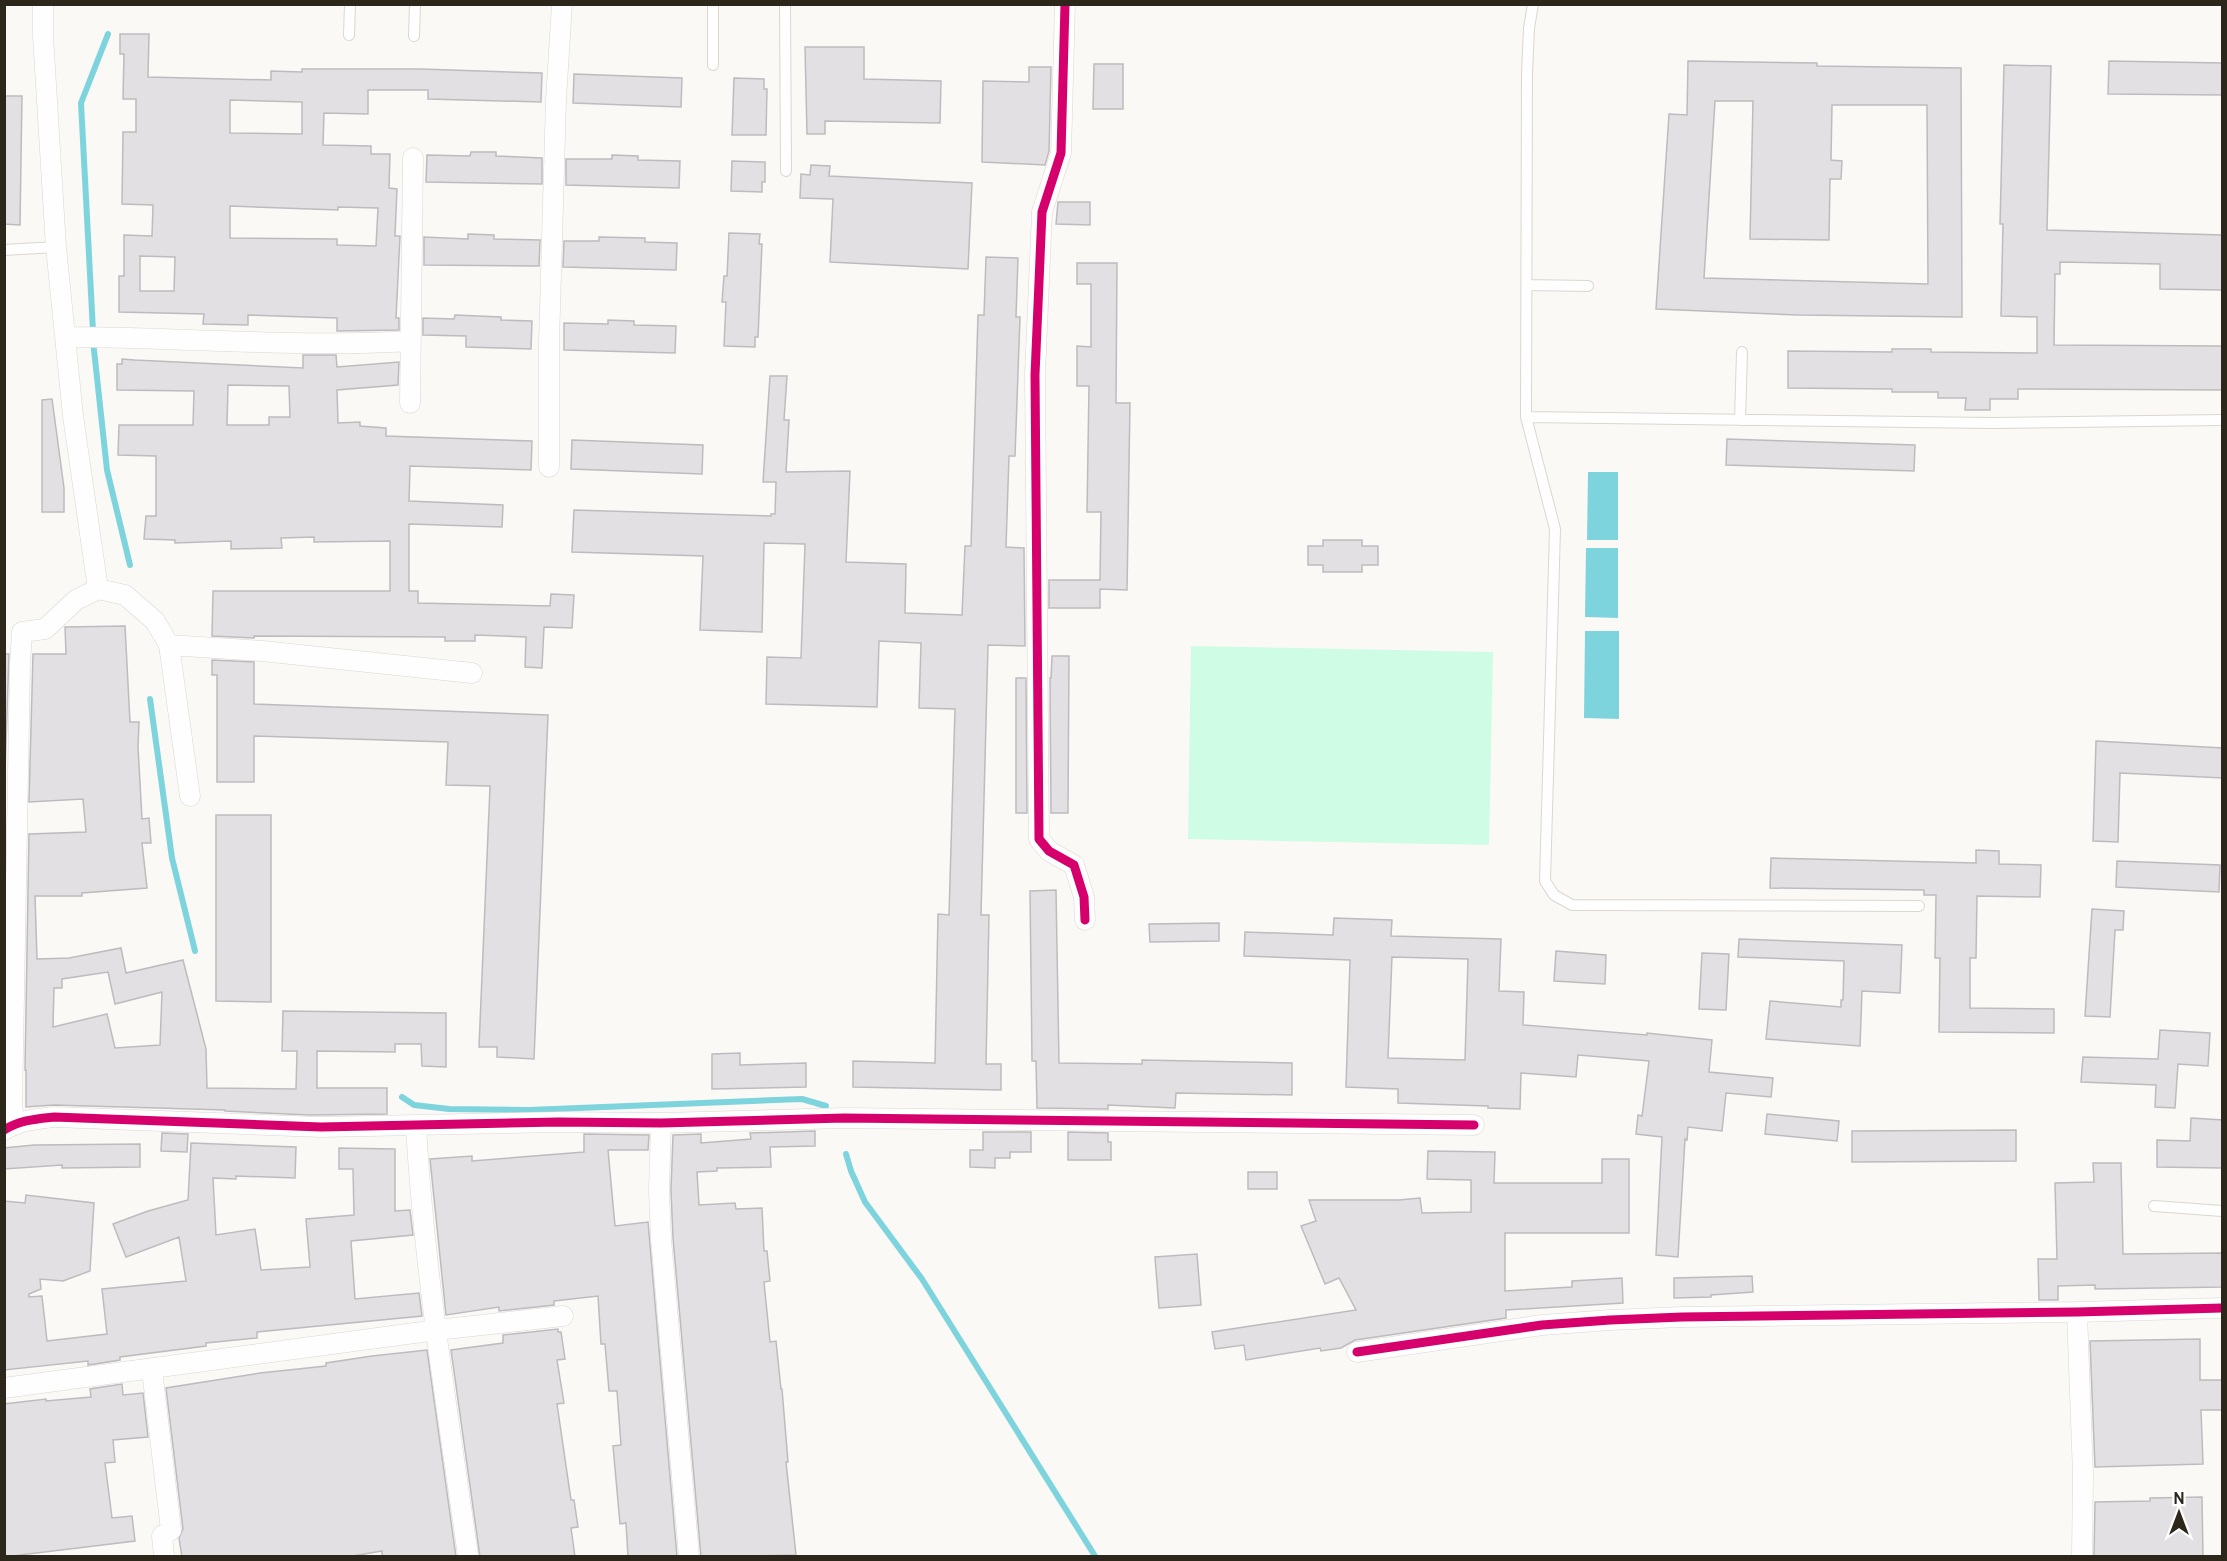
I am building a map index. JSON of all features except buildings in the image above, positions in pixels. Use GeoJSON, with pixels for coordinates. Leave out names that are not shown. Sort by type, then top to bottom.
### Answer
{"type":"FeatureCollection","features":[{"type":"Feature","properties":{"kind":"street"},"geometry":{"type":"LineString","coordinates":[[43,4],[56,248],[73,416],[99,589]]}},
{"type":"Feature","properties":{"kind":"street"},"geometry":{"type":"LineString","coordinates":[[549,467],[549,332],[556,100],[562,4]]}},
{"type":"Feature","properties":{"kind":"street"},"geometry":{"type":"LineString","coordinates":[[1065,4],[1061,153],[1042,212],[1035,375],[1039,839],[1049,851],[1074,865],[1084,897],[1085,920]]}},
{"type":"Feature","properties":{"kind":"street"},"geometry":{"type":"LineString","coordinates":[[410,403],[413,158]]}},
{"type":"Feature","properties":{"kind":"street"},"geometry":{"type":"LineString","coordinates":[[66,336],[355,344],[411,341]]}},
{"type":"Feature","properties":{"kind":"street"},"geometry":{"type":"LineString","coordinates":[[190,796],[168,645],[155,621],[125,596],[99,589],[76,600],[45,629],[13,631],[20,663],[13,1095],[10,1127],[31,1119],[54,1118],[321,1127],[558,1122],[661,1123],[844,1118],[1474,1125]]}},
{"type":"Feature","properties":{"kind":"street"},"geometry":{"type":"LineString","coordinates":[[168,645],[261,651],[472,673]]}},
{"type":"Feature","properties":{"kind":"street"},"geometry":{"type":"LineString","coordinates":[[661,1123],[659,1190],[661,1239],[689,1557]]}},
{"type":"Feature","properties":{"kind":"street"},"geometry":{"type":"LineString","coordinates":[[416,1126],[419,1178],[437,1330],[468,1557]]}},
{"type":"Feature","properties":{"kind":"street"},"geometry":{"type":"LineString","coordinates":[[1356,1352],[1542,1325],[1610,1320],[2223,1308]]}},
{"type":"Feature","properties":{"kind":"street"},"geometry":{"type":"LineString","coordinates":[[2077,1312],[2083,1475],[2082,1557]]}},
{"type":"Feature","properties":{"kind":"street"},"geometry":{"type":"LineString","coordinates":[[4,1388],[152,1370],[437,1330],[563,1316]]}},
{"type":"Feature","properties":{"kind":"street"},"geometry":{"type":"LineString","coordinates":[[152,1370],[171,1530],[162,1536],[164,1557]]}},
{"type":"Feature","properties":{"kind":"lane"},"geometry":{"type":"LineString","coordinates":[[349,35],[350,4]]}},
{"type":"Feature","properties":{"kind":"lane"},"geometry":{"type":"LineString","coordinates":[[414,36],[415,4]]}},
{"type":"Feature","properties":{"kind":"lane"},"geometry":{"type":"LineString","coordinates":[[713,4],[713,64]]}},
{"type":"Feature","properties":{"kind":"lane"},"geometry":{"type":"LineString","coordinates":[[784,4],[786,171]]}},
{"type":"Feature","properties":{"kind":"lane"},"geometry":{"type":"LineString","coordinates":[[1533,4],[1529,28],[1527,73],[1527,417],[1555,529],[1545,881],[1554,896],[1572,905],[1918,906]]}},
{"type":"Feature","properties":{"kind":"lane"},"geometry":{"type":"LineString","coordinates":[[4,250],[56,248]]}},
{"type":"Feature","properties":{"kind":"lane"},"geometry":{"type":"LineString","coordinates":[[1527,285],[1588,286]]}},
{"type":"Feature","properties":{"kind":"lane"},"geometry":{"type":"LineString","coordinates":[[1740,420],[1742,352]]}},
{"type":"Feature","properties":{"kind":"lane"},"geometry":{"type":"LineString","coordinates":[[1527,417],[1992,423],[2223,420]]}},
{"type":"Feature","properties":{"kind":"lane"},"geometry":{"type":"LineString","coordinates":[[2154,1206],[2223,1211]]}},
{"type":"Feature","properties":{"kind":"green space"},"geometry":{"type":"Polygon","coordinates":[[[1191,646],[1493,652],[1489,845],[1188,839],[1191,646]]]}},
{"type":"Feature","properties":{"kind":"water"},"geometry":{"type":"Polygon","coordinates":[[[1588,472],[1618,472],[1618,540],[1587,540],[1588,472]]]}},
{"type":"Feature","properties":{"kind":"water"},"geometry":{"type":"Polygon","coordinates":[[[1586,548],[1618,548],[1618,618],[1585,617],[1586,548]]]}},
{"type":"Feature","properties":{"kind":"water"},"geometry":{"type":"Polygon","coordinates":[[[1585,631],[1619,631],[1619,719],[1584,718],[1585,631]]]}},
{"type":"Feature","properties":{"kind":"waterway"},"geometry":{"type":"LineString","coordinates":[[108,34],[81,103],[94,350],[107,470],[130,565]]}},
{"type":"Feature","properties":{"kind":"waterway"},"geometry":{"type":"LineString","coordinates":[[150,699],[172,858],[195,951]]}},
{"type":"Feature","properties":{"kind":"waterway"},"geometry":{"type":"LineString","coordinates":[[402,1097],[414,1105],[449,1109],[529,1110],[802,1099],[826,1106]]}},
{"type":"Feature","properties":{"kind":"waterway"},"geometry":{"type":"LineString","coordinates":[[846,1154],[865,1202],[922,1279],[1095,1556]]}},
{"type":"Feature","properties":{"kind":"cycle path"},"geometry":{"type":"LineString","coordinates":[[1065,4],[1061,153],[1042,212],[1035,375],[1039,839],[1049,851],[1074,865],[1084,897],[1085,920]]}},
{"type":"Feature","properties":{"kind":"cycle path"},"geometry":{"type":"LineString","coordinates":[[4,1130],[22,1122],[54,1117],[321,1127],[558,1122],[661,1123],[844,1118],[1474,1125]]}},
{"type":"Feature","properties":{"kind":"cycle path"},"geometry":{"type":"LineString","coordinates":[[1357,1352],[1542,1325],[1610,1320],[2222,1308]]}}]}
